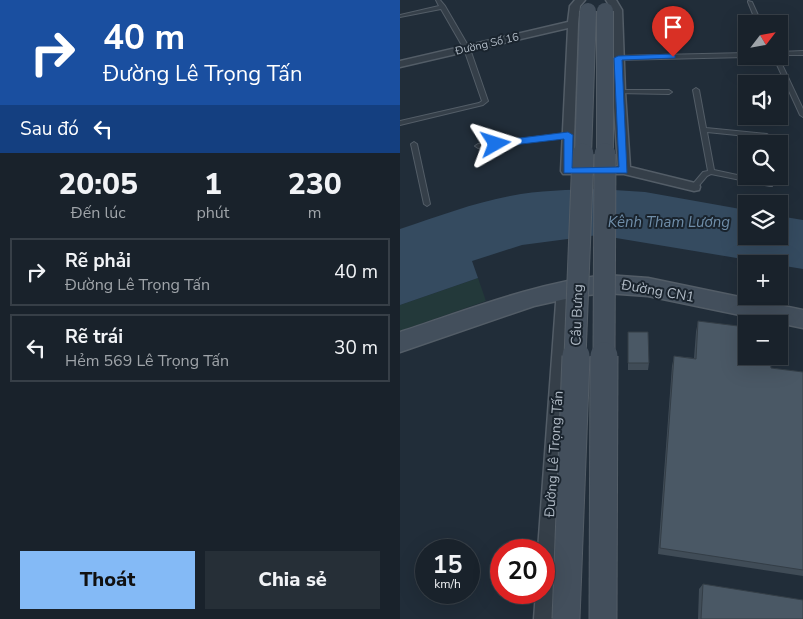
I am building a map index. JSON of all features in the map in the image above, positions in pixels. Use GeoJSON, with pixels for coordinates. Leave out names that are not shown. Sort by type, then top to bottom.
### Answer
{"type":"FeatureCollection","features":[{"type":"Feature","properties":{"kind":"main road","name":"Cầu Bưng"},"geometry":{"type":"LineString","coordinates":[[566,619],[593,7]]}},
{"type":"Feature","properties":{"kind":"main road","name":"Cầu Bưng"},"geometry":{"type":"LineString","coordinates":[[593,7],[603,619]]}},
{"type":"Feature","properties":{"kind":"main road","name":"Đường CN1"},"geometry":{"type":"LineString","coordinates":[[400,342],[520,300],[564,289],[606,284],[636,285],[803,319]]}},
{"type":"Feature","properties":{"kind":"street","name":"Đường Số 16"},"geometry":{"type":"LineString","coordinates":[[400,64],[467,49],[593,7]]}},
{"type":"Feature","properties":{"kind":"street"},"geometry":{"type":"LineString","coordinates":[[624,170],[618,92],[617,10],[593,7],[568,135],[567,171],[624,170],[694,187]]}},
{"type":"Feature","properties":{"kind":"street","name":"Đường Lê Trọng Tấn"},"geometry":{"type":"LineString","coordinates":[[544,619],[564,289]]}},
{"type":"Feature","properties":{"kind":"lane"},"geometry":{"type":"LineString","coordinates":[[400,123],[484,103],[486,98],[467,49],[438,0]]}},
{"type":"Feature","properties":{"kind":"lane"},"geometry":{"type":"LineString","coordinates":[[750,2],[756,15]]}},
{"type":"Feature","properties":{"kind":"lane"},"geometry":{"type":"LineString","coordinates":[[400,16],[443,7]]}},
{"type":"Feature","properties":{"kind":"lane"},"geometry":{"type":"LineString","coordinates":[[788,54],[803,53]]}},
{"type":"Feature","properties":{"kind":"lane"},"geometry":{"type":"LineString","coordinates":[[618,58],[738,55]]}},
{"type":"Feature","properties":{"kind":"lane"},"geometry":{"type":"LineString","coordinates":[[779,65],[803,115]]}},
{"type":"Feature","properties":{"kind":"lane"},"geometry":{"type":"LineString","coordinates":[[696,90],[711,172]]}},
{"type":"Feature","properties":{"kind":"lane"},"geometry":{"type":"LineString","coordinates":[[618,92],[670,92]]}},
{"type":"Feature","properties":{"kind":"lane"},"geometry":{"type":"LineString","coordinates":[[703,130],[756,135]]}},
{"type":"Feature","properties":{"kind":"lane"},"geometry":{"type":"LineString","coordinates":[[478,146],[568,135]]}},
{"type":"Feature","properties":{"kind":"lane"},"geometry":{"type":"LineString","coordinates":[[414,144],[427,204]]}},
{"type":"Feature","properties":{"kind":"lane"},"geometry":{"type":"LineString","coordinates":[[694,187],[705,174],[711,172],[738,177]]}},
{"type":"Feature","properties":{"kind":"green space"},"geometry":{"type":"Polygon","coordinates":[[[478,278],[486,301],[400,331],[400,305],[478,278]]]}},
{"type":"Feature","properties":{"kind":"water","name":"Kênh Tham Lương"},"geometry":{"type":"Polygon","coordinates":[[[598,189],[645,192],[738,209],[738,245],[788,245],[788,218],[803,220],[803,269],[788,267],[788,255],[738,255],[738,258],[598,235],[522,245],[472,261],[478,278],[400,305],[400,229],[468,206],[510,196],[543,191],[598,189]]]}},
{"type":"Feature","properties":{"kind":"building"},"geometry":{"type":"Polygon","coordinates":[[[698,321],[738,326],[738,365],[771,365],[771,368],[803,372],[803,570],[660,548],[674,356],[696,359],[698,321]]]}},
{"type":"Feature","properties":{"kind":"building"},"geometry":{"type":"Polygon","coordinates":[[[628,332],[648,332],[649,363],[628,363],[628,332]]]}},
{"type":"Feature","properties":{"kind":"building"},"geometry":{"type":"Polygon","coordinates":[[[703,584],[803,600],[803,619],[701,619],[703,584]]]}},
{"type":"Feature","properties":{"kind":"route"},"geometry":{"type":"LineString","coordinates":[[496,144],[568,135],[567,171],[624,170],[618,92],[618,58],[673,57]]}}]}
